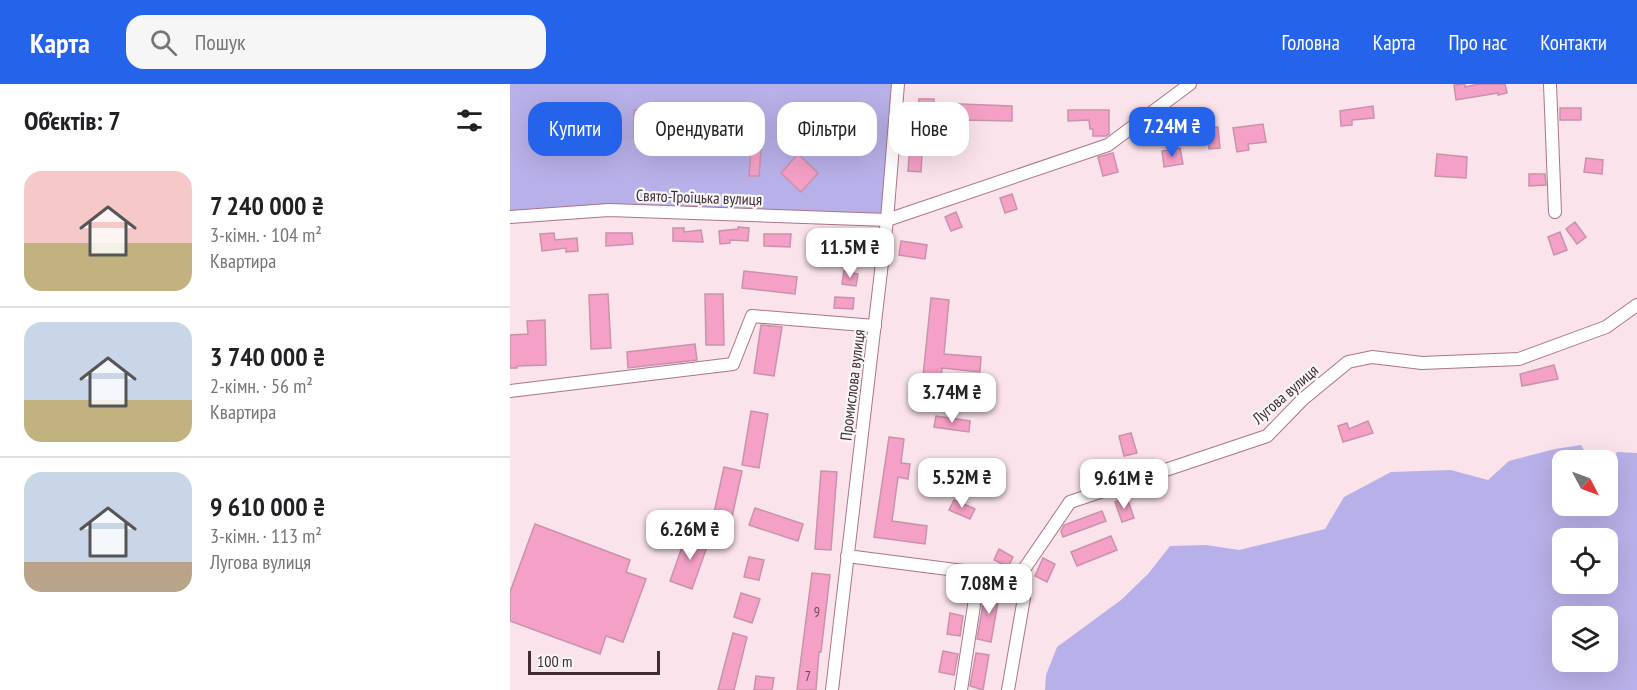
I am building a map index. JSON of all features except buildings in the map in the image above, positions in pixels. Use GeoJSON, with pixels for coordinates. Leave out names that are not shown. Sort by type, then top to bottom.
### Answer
{"type":"FeatureCollection","features":[{"type":"Feature","properties":{"kind":"street","name":"Промислова вулиця"},"geometry":{"type":"LineString","coordinates":[[832,690],[887,220],[898,84]]}},
{"type":"Feature","properties":{"kind":"street"},"geometry":{"type":"LineString","coordinates":[[887,220],[1108,145],[1190,84]]}},
{"type":"Feature","properties":{"kind":"street"},"geometry":{"type":"LineString","coordinates":[[1550,84],[1555,212]]}},
{"type":"Feature","properties":{"kind":"street","name":"Свято-Троїцька вулиця"},"geometry":{"type":"LineString","coordinates":[[510,217],[609,210],[887,220]]}},
{"type":"Feature","properties":{"kind":"street","name":"Лугова вулиця"},"geometry":{"type":"LineString","coordinates":[[1016,581],[1070,502],[1267,436],[1303,399],[1348,362],[1372,357],[1422,363],[1519,358],[1606,327],[1637,305]]}},
{"type":"Feature","properties":{"kind":"street"},"geometry":{"type":"LineString","coordinates":[[510,391],[733,363],[752,315],[875,326]]}},
{"type":"Feature","properties":{"kind":"street"},"geometry":{"type":"LineString","coordinates":[[848,556],[979,573],[1016,581],[1024,598],[1008,690]]}},
{"type":"Feature","properties":{"kind":"street"},"geometry":{"type":"LineString","coordinates":[[961,690],[979,573]]}},
{"type":"Feature","properties":{"kind":"shaded area"},"geometry":{"type":"Polygon","coordinates":[[[510,84],[898,84],[897,102],[889,102],[889,156],[892,156],[887,220],[609,210],[510,217],[510,84]]]}},
{"type":"Feature","properties":{"kind":"shaded area"},"geometry":{"type":"Polygon","coordinates":[[[1581,445],[1584,450],[1552,450],[1552,516],[1618,516],[1618,452],[1637,453],[1637,690],[1045,690],[1046,675],[1057,647],[1121,600],[1148,574],[1170,546],[1206,545],[1239,550],[1325,529],[1344,497],[1391,472],[1451,470],[1488,480],[1509,461],[1555,449],[1581,445]]]}}]}
